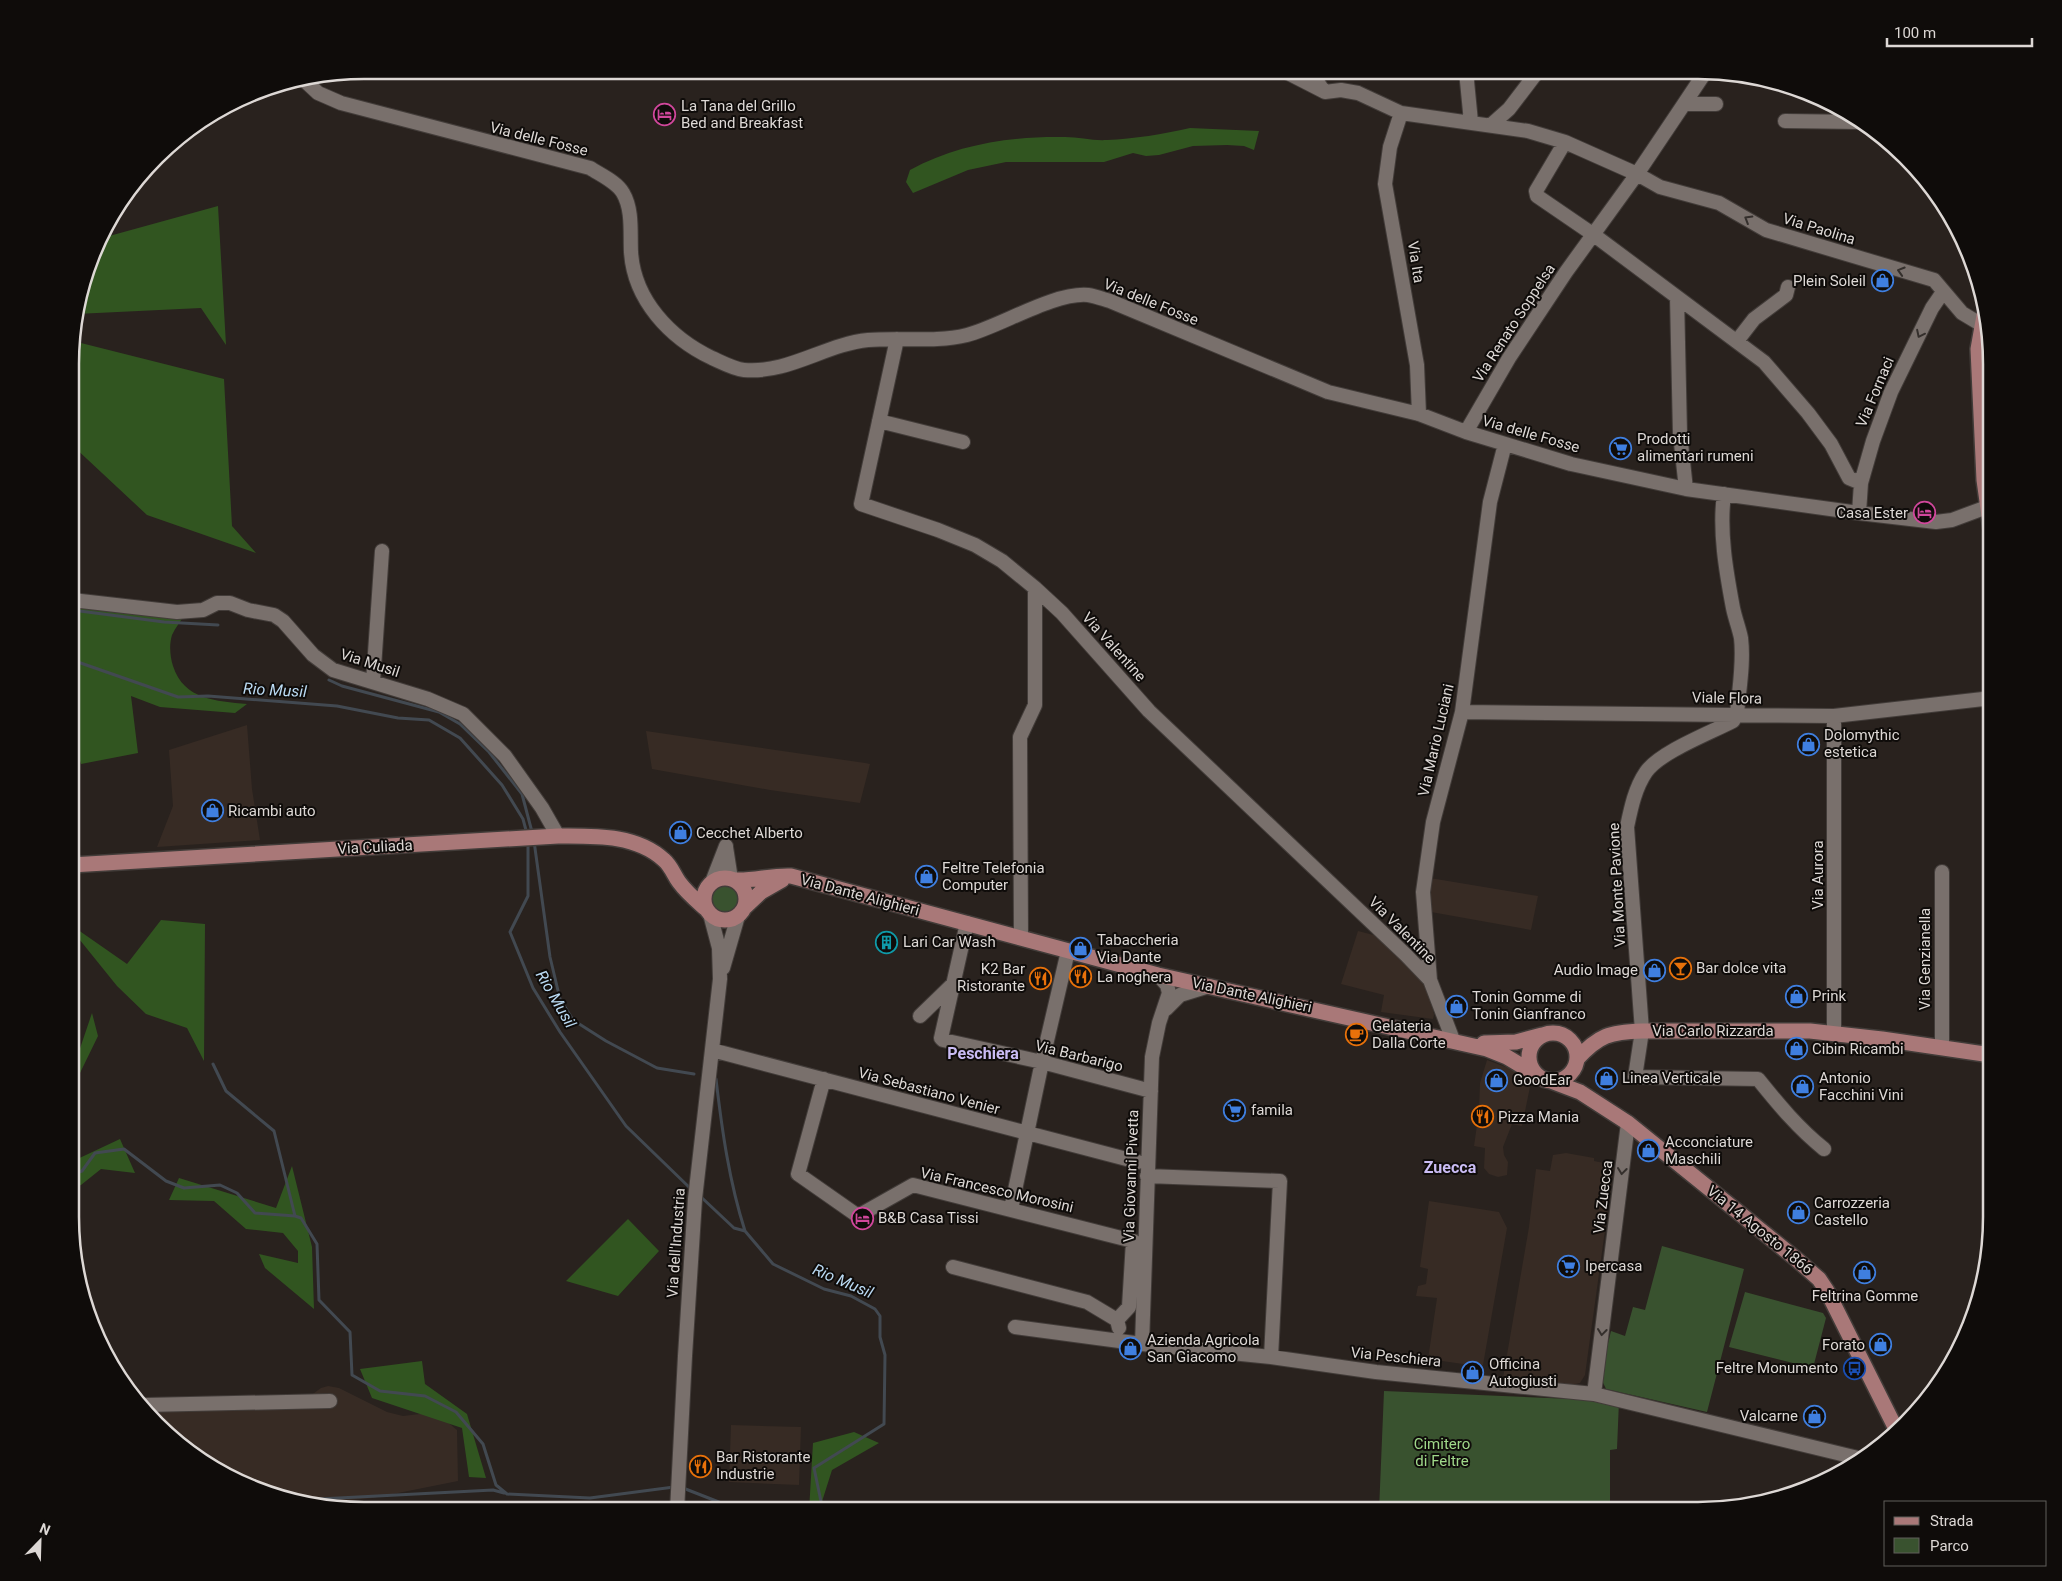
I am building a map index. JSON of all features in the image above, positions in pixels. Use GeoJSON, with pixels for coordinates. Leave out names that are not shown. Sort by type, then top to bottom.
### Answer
{"type":"FeatureCollection","features":[{"type":"Feature","properties":{"kind":"main road"},"geometry":{"type":"LineString","coordinates":[[1981,329],[1978,348],[1983,414]]}},
{"type":"Feature","properties":{"kind":"main road","name":"Via Culiada"},"geometry":{"type":"LineString","coordinates":[[79,864],[552,836],[606,837],[640,845],[658,855],[671,867],[698,884],[710,884]]}},
{"type":"Feature","properties":{"kind":"main road","name":"Via Culiada"},"geometry":{"type":"LineString","coordinates":[[671,867],[686,890],[708,912]]}},
{"type":"Feature","properties":{"kind":"main road","name":"Via Dante Alighieri"},"geometry":{"type":"LineString","coordinates":[[742,912],[761,892],[791,876]]}},
{"type":"Feature","properties":{"kind":"main road","name":"Via Dante Alighieri"},"geometry":{"type":"LineString","coordinates":[[733,880],[752,881],[791,876],[1158,975],[1454,1040],[1497,1052],[1544,1078]]}},
{"type":"Feature","properties":{"kind":"main road"},"geometry":{"type":"LineString","coordinates":[[723,878],[733,880],[745,892],[742,912],[726,920],[720,920],[708,912],[704,897],[710,884],[723,878]]}},
{"type":"Feature","properties":{"kind":"main road","name":"Via Carlo Rizzarda"},"geometry":{"type":"LineString","coordinates":[[1565,1035],[1581,1036],[1608,1031],[1810,1031],[1983,1054]]}},
{"type":"Feature","properties":{"kind":"main road"},"geometry":{"type":"LineString","coordinates":[[1557,1032],[1565,1035],[1576,1048],[1576,1062],[1566,1077],[1544,1078],[1529,1062],[1530,1047],[1540,1036],[1548,1033],[1557,1032]]}},
{"type":"Feature","properties":{"kind":"main road","name":"Via Carlo Rizzarda"},"geometry":{"type":"LineString","coordinates":[[1576,1062],[1591,1044],[1600,1038],[1626,1032]]}},
{"type":"Feature","properties":{"kind":"main road","name":"Via Dante Alighieri"},"geometry":{"type":"LineString","coordinates":[[1454,1040],[1502,1044],[1548,1033]]}},
{"type":"Feature","properties":{"kind":"main road","name":"Via 14 Agosto 1866"},"geometry":{"type":"LineString","coordinates":[[1576,1062],[1581,1085],[1591,1098]]}},
{"type":"Feature","properties":{"kind":"main road","name":"Via 14 Agosto 1866"},"geometry":{"type":"LineString","coordinates":[[1544,1078],[1574,1089],[1591,1098],[1628,1123],[1819,1279],[1837,1307],[1894,1425]]}},
{"type":"Feature","properties":{"kind":"street","name":"Via Paolina"},"geometry":{"type":"LineString","coordinates":[[1300,79],[1325,92],[1342,90],[1358,93],[1400,115],[1492,125],[1528,131],[1565,142],[1637,174],[1660,187],[1719,203],[1766,230],[1934,280],[1962,313],[1981,324]]}},
{"type":"Feature","properties":{"kind":"street"},"geometry":{"type":"LineString","coordinates":[[1316,79],[1325,92]]}},
{"type":"Feature","properties":{"kind":"street"},"geometry":{"type":"LineString","coordinates":[[1467,79],[1471,122]]}},
{"type":"Feature","properties":{"kind":"street"},"geometry":{"type":"LineString","coordinates":[[1492,125],[1509,109],[1531,79]]}},
{"type":"Feature","properties":{"kind":"street"},"geometry":{"type":"LineString","coordinates":[[1637,174],[1701,79]]}},
{"type":"Feature","properties":{"kind":"street","name":"Via delle Fosse"},"geometry":{"type":"LineString","coordinates":[[308,84],[318,93],[341,103],[590,168],[608,179],[622,191],[629,208],[631,257],[637,283],[650,309],[679,338],[711,358],[743,370],[780,367],[839,346],[867,340],[948,338],[967,335],[1066,297],[1089,295],[1328,392],[1419,414],[1466,432],[1570,464],[1686,489],[1936,522],[1952,520],[1983,508]]}},
{"type":"Feature","properties":{"kind":"street"},"geometry":{"type":"LineString","coordinates":[[1684,104],[1716,104]]}},
{"type":"Feature","properties":{"kind":"street","name":"Via Ita"},"geometry":{"type":"LineString","coordinates":[[1400,115],[1390,146],[1385,184],[1417,365],[1419,414]]}},
{"type":"Feature","properties":{"kind":"street"},"geometry":{"type":"LineString","coordinates":[[1785,121],[1849,122]]}},
{"type":"Feature","properties":{"kind":"street"},"geometry":{"type":"LineString","coordinates":[[1565,142],[1536,191],[1537,196],[1594,235],[1764,362],[1808,413],[1831,444],[1849,478],[1860,483]]}},
{"type":"Feature","properties":{"kind":"street","name":"Via Renato Soppelsa"},"geometry":{"type":"LineString","coordinates":[[1466,432],[1509,358],[1566,272],[1637,174]]}},
{"type":"Feature","properties":{"kind":"street"},"geometry":{"type":"LineString","coordinates":[[1737,341],[1754,319],[1786,294],[1788,287]]}},
{"type":"Feature","properties":{"kind":"street","name":"Via Fornaci"},"geometry":{"type":"LineString","coordinates":[[1859,513],[1860,483],[1872,441],[1891,392],[1932,308],[1943,292]]}},
{"type":"Feature","properties":{"kind":"street"},"geometry":{"type":"LineString","coordinates":[[1677,297],[1680,434],[1686,489]]}},
{"type":"Feature","properties":{"kind":"street","name":"Via Valentine"},"geometry":{"type":"LineString","coordinates":[[897,339],[861,504],[938,530],[975,545],[1002,561],[1035,588],[1062,612],[1149,711],[1430,980]]}},
{"type":"Feature","properties":{"kind":"street"},"geometry":{"type":"LineString","coordinates":[[879,421],[964,442]]}},
{"type":"Feature","properties":{"kind":"street","name":"Via Mario Luciani"},"geometry":{"type":"LineString","coordinates":[[1454,1040],[1430,980],[1423,892],[1433,822],[1462,712],[1490,502],[1506,444]]}},
{"type":"Feature","properties":{"kind":"street"},"geometry":{"type":"LineString","coordinates":[[1724,494],[1722,531],[1733,609],[1740,636],[1742,654],[1737,714]]}},
{"type":"Feature","properties":{"kind":"street"},"geometry":{"type":"LineString","coordinates":[[373,682],[382,550]]}},
{"type":"Feature","properties":{"kind":"street"},"geometry":{"type":"LineString","coordinates":[[1021,938],[1020,738],[1035,705],[1035,588]]}},
{"type":"Feature","properties":{"kind":"street","name":"Via Musil"},"geometry":{"type":"LineString","coordinates":[[79,601],[177,612],[203,610],[217,603],[230,603],[248,610],[274,615],[283,620],[313,655],[333,670],[428,699],[463,714],[505,756],[542,808],[552,836]]}},
{"type":"Feature","properties":{"kind":"street","name":"Viale Flora"},"geometry":{"type":"LineString","coordinates":[[1462,712],[1834,716],[1983,699]]}},
{"type":"Feature","properties":{"kind":"street","name":"Via Monte Pavione"},"geometry":{"type":"LineString","coordinates":[[1642,1032],[1628,827],[1634,798],[1646,772],[1659,759],[1733,721],[1737,714]]}},
{"type":"Feature","properties":{"kind":"street","name":"Via Aurora"},"geometry":{"type":"LineString","coordinates":[[1834,716],[1834,1034]]}},
{"type":"Feature","properties":{"kind":"street"},"geometry":{"type":"LineString","coordinates":[[710,884],[726,846],[733,880]]}},
{"type":"Feature","properties":{"kind":"street","name":"Via Genzianella"},"geometry":{"type":"LineString","coordinates":[[1942,872],[1942,1047]]}},
{"type":"Feature","properties":{"kind":"street","name":"Via dell'Industria"},"geometry":{"type":"LineString","coordinates":[[678,1502],[695,1198],[720,979],[719,948],[708,912]]}},
{"type":"Feature","properties":{"kind":"street","name":"Via dell'Industria"},"geometry":{"type":"LineString","coordinates":[[720,979],[742,912]]}},
{"type":"Feature","properties":{"kind":"street"},"geometry":{"type":"LineString","coordinates":[[920,1016],[953,984],[967,923]]}},
{"type":"Feature","properties":{"kind":"street"},"geometry":{"type":"LineString","coordinates":[[1011,1209],[1068,951]]}},
{"type":"Feature","properties":{"kind":"street"},"geometry":{"type":"LineString","coordinates":[[1158,975],[1167,985],[1168,997]]}},
{"type":"Feature","properties":{"kind":"street","name":"Via Barbarigo"},"geometry":{"type":"LineString","coordinates":[[953,984],[941,1038],[943,1040],[1042,1062],[1151,1091]]}},
{"type":"Feature","properties":{"kind":"street"},"geometry":{"type":"LineString","coordinates":[[1168,997],[1183,985],[1203,984]]}},
{"type":"Feature","properties":{"kind":"street"},"geometry":{"type":"LineString","coordinates":[[1164,1011],[1180,995],[1203,984]]}},
{"type":"Feature","properties":{"kind":"street","name":"Via Giovanni Pivetta"},"geometry":{"type":"LineString","coordinates":[[1142,1344],[1147,1176],[1154,1045],[1168,997]]}},
{"type":"Feature","properties":{"kind":"street","name":"Via Carlo Rizzarda"},"geometry":{"type":"LineString","coordinates":[[1642,1032],[1635,1077],[1758,1079],[1804,1133],[1824,1148]]}},
{"type":"Feature","properties":{"kind":"street","name":"Via Sebastiano Venier"},"geometry":{"type":"LineString","coordinates":[[712,1050],[1138,1162]]}},
{"type":"Feature","properties":{"kind":"street","name":"Via Francesco Morosini"},"geometry":{"type":"LineString","coordinates":[[824,1079],[798,1174],[858,1216],[912,1185],[1133,1241],[1129,1307],[1115,1318]]}},
{"type":"Feature","properties":{"kind":"street","name":"Via Zuecca"},"geometry":{"type":"LineString","coordinates":[[1594,1394],[1628,1123]]}},
{"type":"Feature","properties":{"kind":"street"},"geometry":{"type":"LineString","coordinates":[[1147,1176],[1280,1181],[1271,1357]]}},
{"type":"Feature","properties":{"kind":"street"},"geometry":{"type":"LineString","coordinates":[[953,1267],[1087,1302],[1115,1318],[1120,1333],[1126,1342]]}},
{"type":"Feature","properties":{"kind":"street"},"geometry":{"type":"LineString","coordinates":[[1111,1340],[1107,1333],[1107,1326],[1115,1318]]}},
{"type":"Feature","properties":{"kind":"street","name":"Via Peschiera"},"geometry":{"type":"LineString","coordinates":[[1015,1327],[1142,1344],[1271,1357],[1376,1372],[1594,1394],[1853,1457]]}},
{"type":"Feature","properties":{"kind":"street"},"geometry":{"type":"LineString","coordinates":[[150,1406],[330,1401]]}},
{"type":"Feature","properties":{"kind":"shaded area"},"geometry":{"type":"Polygon","coordinates":[[[247,725],[252,789],[260,840],[157,847],[173,806],[169,750],[247,725]]]}},
{"type":"Feature","properties":{"kind":"shaded area"},"geometry":{"type":"Polygon","coordinates":[[[646,731],[870,764],[860,803],[770,790],[652,769],[646,731]]]}},
{"type":"Feature","properties":{"kind":"shaded area"},"geometry":{"type":"Polygon","coordinates":[[[1430,878],[1538,896],[1531,930],[1431,912],[1430,878]]]}},
{"type":"Feature","properties":{"kind":"shaded area"},"geometry":{"type":"Polygon","coordinates":[[[1358,931],[1389,939],[1416,968],[1430,993],[1433,1019],[1381,1012],[1384,995],[1341,984],[1358,931]]]}},
{"type":"Feature","properties":{"kind":"shaded area"},"geometry":{"type":"Polygon","coordinates":[[[1487,1060],[1514,1070],[1531,1082],[1522,1126],[1512,1124],[1503,1147],[1504,1155],[1508,1162],[1507,1175],[1498,1177],[1489,1174],[1484,1168],[1485,1148],[1474,1146],[1479,1111],[1480,1083],[1487,1060]]]}},
{"type":"Feature","properties":{"kind":"shaded area"},"geometry":{"type":"Polygon","coordinates":[[[1566,1153],[1594,1158],[1594,1161],[1614,1165],[1585,1375],[1580,1383],[1566,1386],[1503,1378],[1529,1227],[1536,1169],[1550,1171],[1553,1155],[1566,1153]]]}},
{"type":"Feature","properties":{"kind":"shaded area"},"geometry":{"type":"Polygon","coordinates":[[[1429,1201],[1499,1212],[1507,1228],[1483,1365],[1477,1366],[1428,1359],[1437,1298],[1416,1296],[1418,1286],[1426,1284],[1428,1269],[1420,1267],[1429,1201]]]}},
{"type":"Feature","properties":{"kind":"shaded area"},"geometry":{"type":"Polygon","coordinates":[[[328,1386],[339,1388],[387,1412],[403,1416],[428,1413],[445,1420],[457,1430],[458,1481],[373,1498],[350,1500],[326,1500],[290,1493],[255,1481],[221,1464],[176,1432],[151,1407],[310,1396],[321,1388],[328,1386]]]}},
{"type":"Feature","properties":{"kind":"shaded area"},"geometry":{"type":"Polygon","coordinates":[[[731,1425],[801,1427],[799,1485],[729,1482],[731,1425]]]}},
{"type":"Feature","properties":{"kind":"green space"},"geometry":{"type":"Polygon","coordinates":[[[1190,128],[1259,131],[1254,150],[1244,146],[1193,146],[1159,155],[1146,156],[1133,153],[1104,162],[1006,162],[968,170],[913,193],[906,182],[910,170],[928,161],[985,143],[1045,137],[1117,139],[1148,136],[1190,128]]]}},
{"type":"Feature","properties":{"kind":"green space"},"geometry":{"type":"Polygon","coordinates":[[[218,206],[226,345],[201,308],[83,314],[94,272],[109,236],[218,206]]]}},
{"type":"Feature","properties":{"kind":"green space"},"geometry":{"type":"Polygon","coordinates":[[[79,343],[224,379],[232,526],[256,553],[147,515],[79,452],[79,343]]]}},
{"type":"Feature","properties":{"kind":"green space"},"geometry":{"type":"Polygon","coordinates":[[[79,604],[184,615],[173,632],[170,643],[172,662],[178,677],[185,686],[202,697],[224,702],[247,704],[235,713],[160,707],[131,696],[138,753],[81,764],[79,758],[79,604]]]}},
{"type":"Feature","properties":{"kind":"green space"},"geometry":{"type":"Polygon","coordinates":[[[725,880],[739,885],[744,899],[739,913],[725,918],[711,913],[706,899],[711,885],[725,880]]]}},
{"type":"Feature","properties":{"kind":"green space"},"geometry":{"type":"Polygon","coordinates":[[[161,920],[205,924],[204,1061],[187,1028],[146,1014],[117,986],[79,939],[79,931],[127,964],[161,920]]]}},
{"type":"Feature","properties":{"kind":"green space"},"geometry":{"type":"Polygon","coordinates":[[[92,1013],[98,1036],[80,1073],[80,1098],[79,1097],[79,1051],[92,1013]]]}},
{"type":"Feature","properties":{"kind":"green space"},"geometry":{"type":"Polygon","coordinates":[[[120,1139],[135,1173],[101,1169],[79,1186],[79,1158],[120,1139]]]}},
{"type":"Feature","properties":{"kind":"green space"},"geometry":{"type":"Polygon","coordinates":[[[292,1166],[312,1247],[314,1309],[265,1268],[259,1254],[298,1263],[298,1251],[283,1233],[246,1229],[214,1201],[169,1200],[179,1178],[276,1208],[292,1166]]]}},
{"type":"Feature","properties":{"kind":"green space"},"geometry":{"type":"Polygon","coordinates":[[[628,1219],[659,1251],[618,1296],[566,1281],[628,1219]]]}},
{"type":"Feature","properties":{"kind":"green space"},"geometry":{"type":"Polygon","coordinates":[[[1662,1246],[1744,1269],[1707,1412],[1606,1389],[1600,1376],[1611,1331],[1625,1336],[1633,1307],[1645,1310],[1662,1246]]]}},
{"type":"Feature","properties":{"kind":"green space"},"geometry":{"type":"Polygon","coordinates":[[[1745,1292],[1823,1313],[1826,1318],[1813,1368],[1729,1347],[1745,1292]]]}},
{"type":"Feature","properties":{"kind":"green space"},"geometry":{"type":"Polygon","coordinates":[[[422,1361],[425,1384],[467,1414],[486,1478],[469,1477],[462,1428],[372,1398],[360,1369],[422,1361]]]}},
{"type":"Feature","properties":{"kind":"green space","name":"Cimitero di Feltre"},"geometry":{"type":"Polygon","coordinates":[[[1384,1391],[1619,1401],[1617,1449],[1610,1450],[1610,1502],[1379,1502],[1384,1391]]]}},
{"type":"Feature","properties":{"kind":"green space"},"geometry":{"type":"Polygon","coordinates":[[[854,1432],[879,1443],[832,1470],[822,1502],[810,1502],[813,1443],[854,1432]]]}},
{"type":"Feature","properties":{"kind":"waterway"},"geometry":{"type":"LineString","coordinates":[[79,611],[164,622],[218,625]]}},
{"type":"Feature","properties":{"kind":"waterway","name":"Rio Musil"},"geometry":{"type":"LineString","coordinates":[[79,662],[178,697],[208,696],[337,706],[398,718],[429,720],[460,738],[502,785],[523,819],[527,834]]}},
{"type":"Feature","properties":{"kind":"waterway"},"geometry":{"type":"LineString","coordinates":[[329,680],[342,686],[439,712],[460,724],[489,752],[522,794],[532,832]]}},
{"type":"Feature","properties":{"kind":"waterway"},"geometry":{"type":"LineString","coordinates":[[534,841],[550,957],[560,999],[573,1020],[606,1041],[657,1068],[694,1074]]}},
{"type":"Feature","properties":{"kind":"waterway","name":"Rio Musil"},"geometry":{"type":"LineString","coordinates":[[528,843],[528,896],[510,932],[533,988],[560,1032],[626,1126],[691,1189]]}},
{"type":"Feature","properties":{"kind":"waterway"},"geometry":{"type":"LineString","coordinates":[[213,1064],[226,1091],[274,1131],[295,1216]]}},
{"type":"Feature","properties":{"kind":"waterway"},"geometry":{"type":"LineString","coordinates":[[716,1079],[730,1174],[745,1231]]}},
{"type":"Feature","properties":{"kind":"waterway"},"geometry":{"type":"LineString","coordinates":[[79,1172],[82,1171],[95,1153],[124,1149],[166,1181],[184,1188],[220,1185],[237,1193],[255,1213],[301,1218],[317,1244],[319,1300],[350,1332],[352,1375],[380,1391],[425,1396],[456,1412],[483,1444],[496,1485],[507,1494],[590,1498],[674,1487]]}},
{"type":"Feature","properties":{"kind":"waterway","name":"Rio Musil"},"geometry":{"type":"LineString","coordinates":[[700,1196],[734,1228],[745,1231],[773,1264],[824,1289],[851,1296],[875,1309],[880,1316],[880,1337],[885,1355],[884,1424],[814,1468],[821,1502]]}},
{"type":"Feature","properties":{"kind":"waterway"},"geometry":{"type":"LineString","coordinates":[[683,1488],[719,1502]]}},
{"type":"Feature","properties":{"kind":"waterway"},"geometry":{"type":"LineString","coordinates":[[320,1499],[493,1490],[504,1493]]}},
{"type":"Feature","properties":{"kind":"place","name":"La Tana del Grillo Bed and Breakfast"},"geometry":{"type":"Point","coordinates":[665,115]}},
{"type":"Feature","properties":{"kind":"place","name":"Plein Soleil"},"geometry":{"type":"Point","coordinates":[1882,281]}},
{"type":"Feature","properties":{"kind":"place","name":"Prodotti alimentari rumeni"},"geometry":{"type":"Point","coordinates":[1621,448]}},
{"type":"Feature","properties":{"kind":"place","name":"Casa Ester"},"geometry":{"type":"Point","coordinates":[1924,513]}},
{"type":"Feature","properties":{"kind":"place","name":"Dolomythic estetica"},"geometry":{"type":"Point","coordinates":[1808,744]}},
{"type":"Feature","properties":{"kind":"place","name":"Ricambi auto"},"geometry":{"type":"Point","coordinates":[212,811]}},
{"type":"Feature","properties":{"kind":"place","name":"Cecchet Alberto"},"geometry":{"type":"Point","coordinates":[680,833]}},
{"type":"Feature","properties":{"kind":"place","name":"Feltre Telefonia Computer"},"geometry":{"type":"Point","coordinates":[926,877]}},
{"type":"Feature","properties":{"kind":"place","name":"Lari Car Wash"},"geometry":{"type":"Point","coordinates":[887,942]}},
{"type":"Feature","properties":{"kind":"place","name":"Tabaccheria Via Dante"},"geometry":{"type":"Point","coordinates":[1081,949]}},
{"type":"Feature","properties":{"kind":"place","name":"Bar dolce vita"},"geometry":{"type":"Point","coordinates":[1680,968]}},
{"type":"Feature","properties":{"kind":"place","name":"Audio Image"},"geometry":{"type":"Point","coordinates":[1654,970]}},
{"type":"Feature","properties":{"kind":"place","name":"La noghera"},"geometry":{"type":"Point","coordinates":[1081,977]}},
{"type":"Feature","properties":{"kind":"place","name":"K2 Bar Ristorante"},"geometry":{"type":"Point","coordinates":[1041,978]}},
{"type":"Feature","properties":{"kind":"place","name":"Prink"},"geometry":{"type":"Point","coordinates":[1796,996]}},
{"type":"Feature","properties":{"kind":"place","name":"Tonin Gomme di Tonin Gianfranco"},"geometry":{"type":"Point","coordinates":[1456,1006]}},
{"type":"Feature","properties":{"kind":"place","name":"Gelateria Dalla Corte"},"geometry":{"type":"Point","coordinates":[1356,1035]}},
{"type":"Feature","properties":{"kind":"place","name":"Cibin Ricambi"},"geometry":{"type":"Point","coordinates":[1796,1049]}},
{"type":"Feature","properties":{"kind":"place","name":"Linea Verticale"},"geometry":{"type":"Point","coordinates":[1606,1078]}},
{"type":"Feature","properties":{"kind":"place","name":"GoodEar"},"geometry":{"type":"Point","coordinates":[1497,1080]}},
{"type":"Feature","properties":{"kind":"place","name":"Antonio Facchini Vini"},"geometry":{"type":"Point","coordinates":[1803,1087]}},
{"type":"Feature","properties":{"kind":"place","name":"famila"},"geometry":{"type":"Point","coordinates":[1235,1110]}},
{"type":"Feature","properties":{"kind":"place","name":"Pizza Mania"},"geometry":{"type":"Point","coordinates":[1482,1117]}},
{"type":"Feature","properties":{"kind":"place","name":"Acconciature Maschili"},"geometry":{"type":"Point","coordinates":[1649,1151]}},
{"type":"Feature","properties":{"kind":"place","name":"Carrozzeria Castello"},"geometry":{"type":"Point","coordinates":[1798,1212]}},
{"type":"Feature","properties":{"kind":"place","name":"B&B Casa Tissi"},"geometry":{"type":"Point","coordinates":[862,1218]}},
{"type":"Feature","properties":{"kind":"place","name":"Ipercasa"},"geometry":{"type":"Point","coordinates":[1569,1266]}},
{"type":"Feature","properties":{"kind":"place","name":"Feltrina Gomme"},"geometry":{"type":"Point","coordinates":[1865,1273]}},
{"type":"Feature","properties":{"kind":"place","name":"Forato"},"geometry":{"type":"Point","coordinates":[1881,1345]}},
{"type":"Feature","properties":{"kind":"place","name":"Azienda Agricola San Giacomo"},"geometry":{"type":"Point","coordinates":[1131,1349]}},
{"type":"Feature","properties":{"kind":"place","name":"Feltre Monumento"},"geometry":{"type":"Point","coordinates":[1854,1368]}},
{"type":"Feature","properties":{"kind":"place","name":"Officina Autogiusti"},"geometry":{"type":"Point","coordinates":[1473,1373]}},
{"type":"Feature","properties":{"kind":"place","name":"Valcarne"},"geometry":{"type":"Point","coordinates":[1814,1416]}},
{"type":"Feature","properties":{"kind":"place","name":"Bar Ristorante Industrie"},"geometry":{"type":"Point","coordinates":[700,1466]}},
{"type":"Feature","properties":{"kind":"district","name":"Peschiera"},"geometry":{"type":"Point","coordinates":[983,1053]}},
{"type":"Feature","properties":{"kind":"district","name":"Zuecca"},"geometry":{"type":"Point","coordinates":[1450,1167]}}]}
